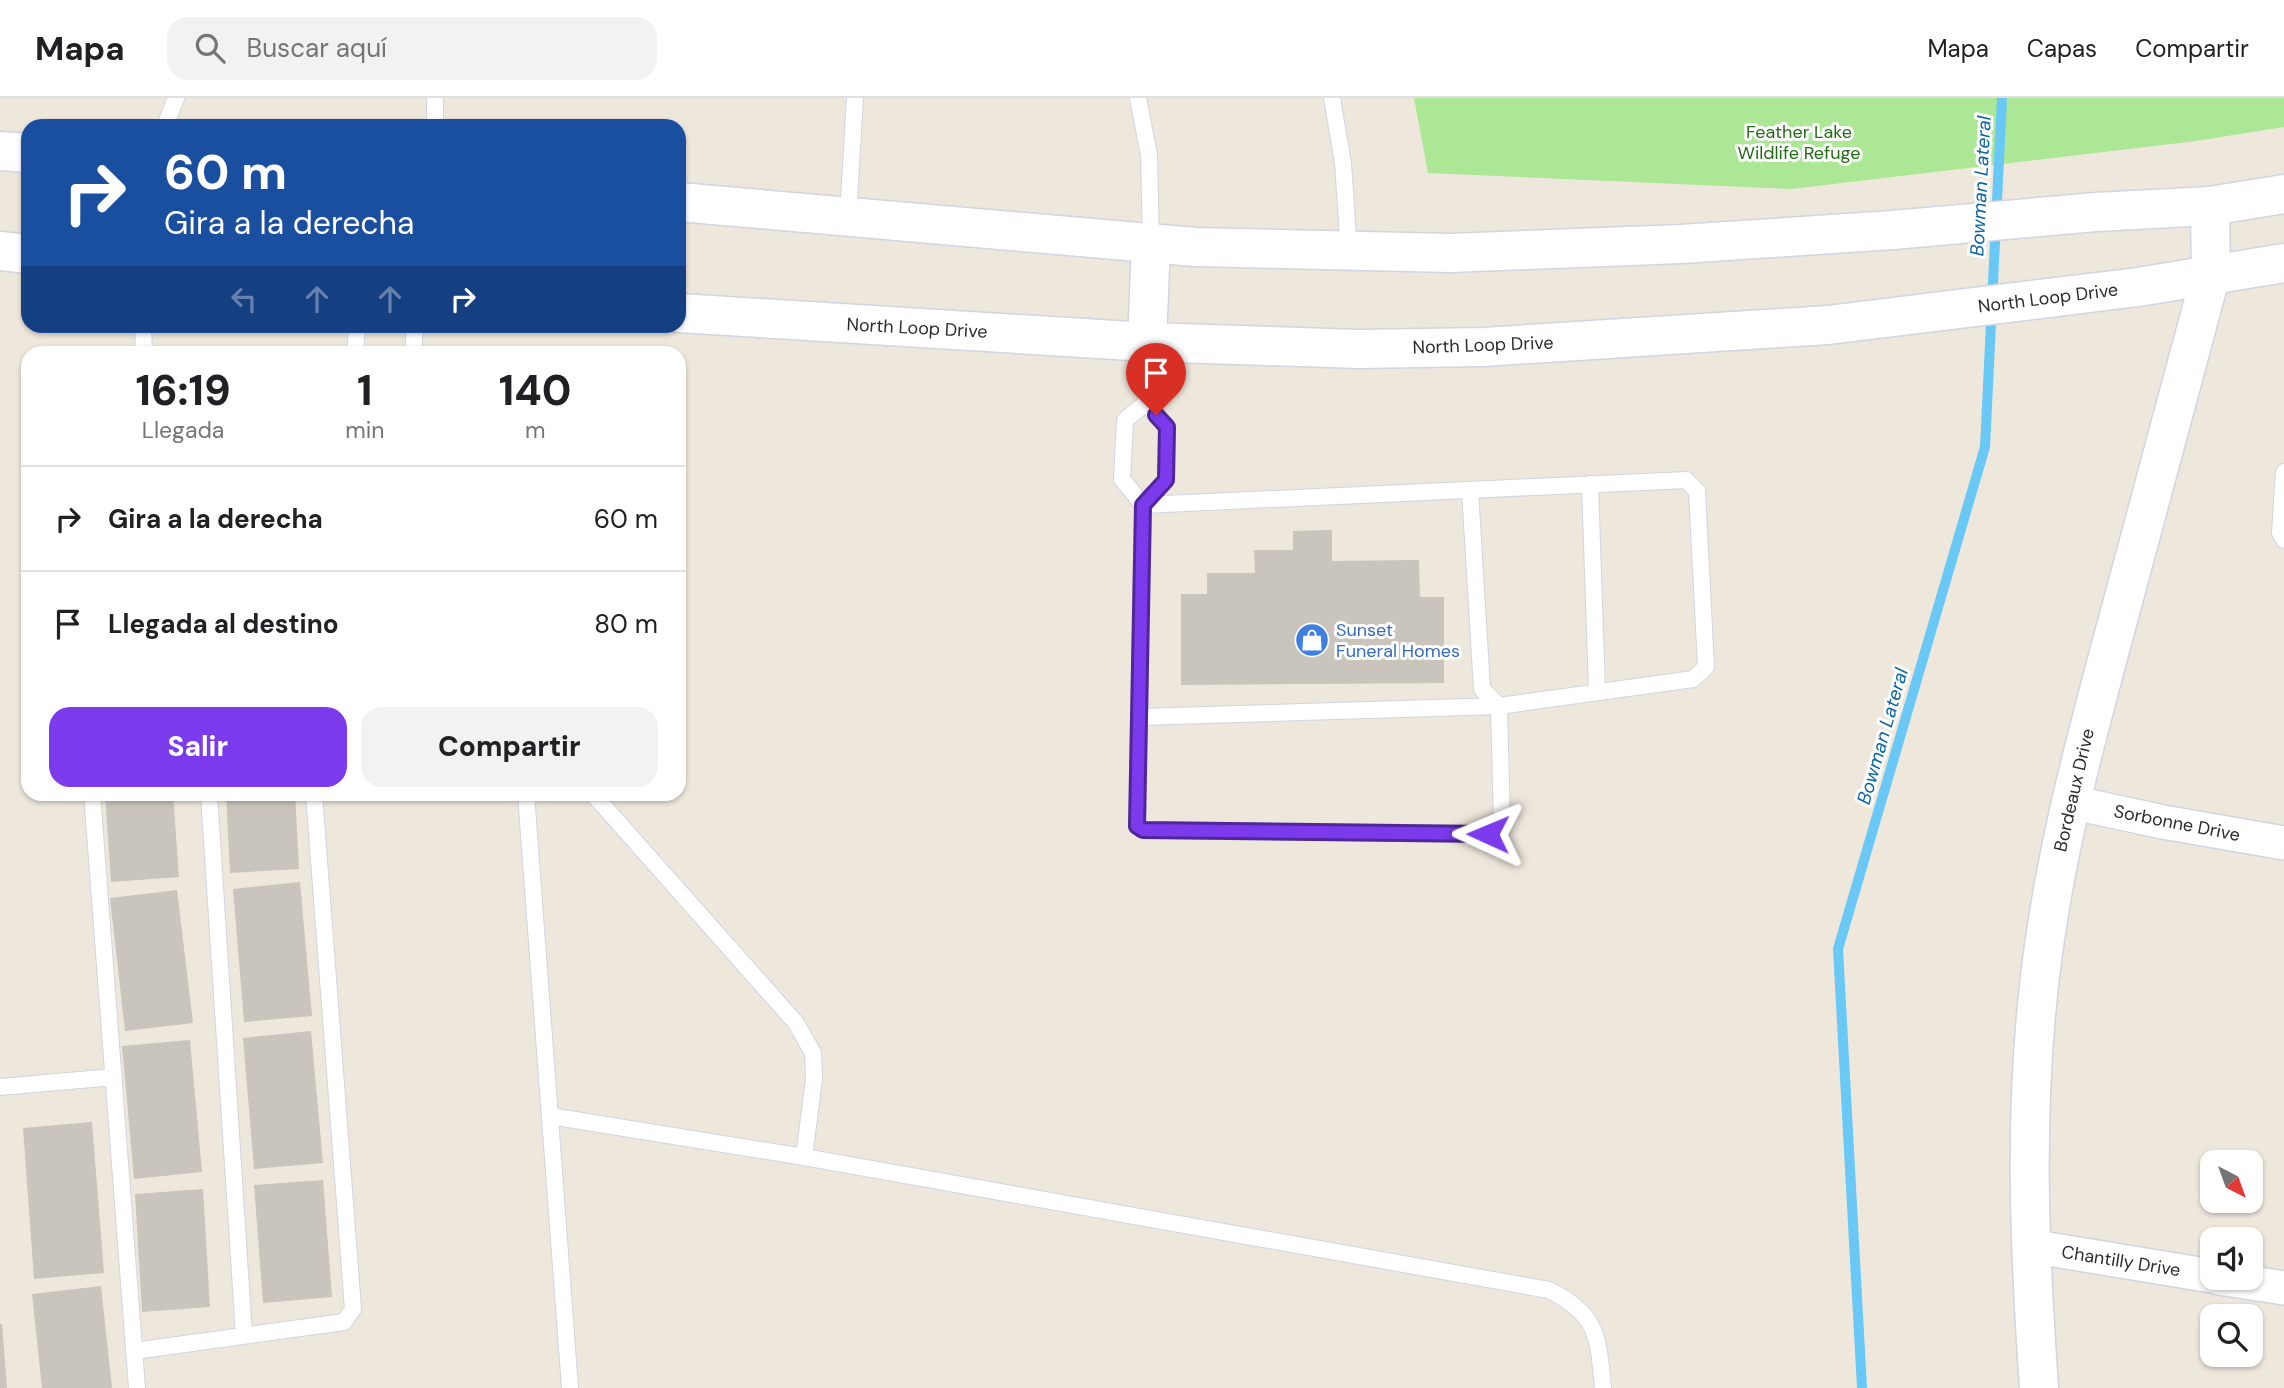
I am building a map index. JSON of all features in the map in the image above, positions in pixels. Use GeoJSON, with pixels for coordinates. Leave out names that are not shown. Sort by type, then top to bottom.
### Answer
{"type":"FeatureCollection","features":[{"type":"Feature","properties":{"kind":"main road"},"geometry":{"type":"LineString","coordinates":[[0,151],[21,152]]}},
{"type":"Feature","properties":{"kind":"main road"},"geometry":{"type":"LineString","coordinates":[[686,203],[1195,247],[1450,253],[1681,243],[2169,209],[2210,206],[2284,194]]}},
{"type":"Feature","properties":{"kind":"main road","name":"Bordeaux Drive"},"geometry":{"type":"LineString","coordinates":[[2039,1388],[2030,1246],[2029,1128],[2038,994],[2059,854],[2070,802],[2211,274],[2210,206]]}},
{"type":"Feature","properties":{"kind":"main road"},"geometry":{"type":"LineString","coordinates":[[1147,342],[1151,243]]}},
{"type":"Feature","properties":{"kind":"main road"},"geometry":{"type":"LineString","coordinates":[[0,251],[21,253]]}},
{"type":"Feature","properties":{"kind":"main road","name":"North Loop Drive"},"geometry":{"type":"LineString","coordinates":[[686,313],[1147,342],[1359,349],[1483,347],[1828,325],[2132,287],[2284,263]]}},
{"type":"Feature","properties":{"kind":"street","name":"Sorbonne Drive"},"geometry":{"type":"LineString","coordinates":[[2070,802],[2163,822],[2284,843]]}},
{"type":"Feature","properties":{"kind":"street","name":"Chantilly Drive"},"geometry":{"type":"LineString","coordinates":[[2030,1246],[2200,1274]]}},
{"type":"Feature","properties":{"kind":"street"},"geometry":{"type":"LineString","coordinates":[[2263,1285],[2284,1288]]}},
{"type":"Feature","properties":{"kind":"lane"},"geometry":{"type":"LineString","coordinates":[[168,119],[176,98]]}},
{"type":"Feature","properties":{"kind":"lane"},"geometry":{"type":"LineString","coordinates":[[435,98],[435,119]]}},
{"type":"Feature","properties":{"kind":"lane"},"geometry":{"type":"LineString","coordinates":[[848,217],[855,98]]}},
{"type":"Feature","properties":{"kind":"lane"},"geometry":{"type":"LineString","coordinates":[[1139,98],[1149,155],[1151,243]]}},
{"type":"Feature","properties":{"kind":"lane"},"geometry":{"type":"LineString","coordinates":[[1332,98],[1343,163],[1349,251]]}},
{"type":"Feature","properties":{"kind":"lane"},"geometry":{"type":"LineString","coordinates":[[1143,505],[1166,480],[1167,427],[1146,403],[1147,342]]}},
{"type":"Feature","properties":{"kind":"lane"},"geometry":{"type":"LineString","coordinates":[[1146,403],[1125,420],[1122,479],[1143,505],[1137,826],[1143,830],[1488,834],[1502,823],[1499,706],[1482,689],[1470,490]]}},
{"type":"Feature","properties":{"kind":"lane"},"geometry":{"type":"LineString","coordinates":[[2284,472],[2280,533],[2284,540]]}},
{"type":"Feature","properties":{"kind":"lane"},"geometry":{"type":"LineString","coordinates":[[1140,717],[1499,706],[1693,679],[1706,667],[1697,491],[1686,480],[1143,505]]}},
{"type":"Feature","properties":{"kind":"lane"},"geometry":{"type":"LineString","coordinates":[[1590,484],[1597,692]]}},
{"type":"Feature","properties":{"kind":"lane"},"geometry":{"type":"LineString","coordinates":[[93,801],[137,1388]]}},
{"type":"Feature","properties":{"kind":"lane"},"geometry":{"type":"LineString","coordinates":[[209,801],[244,1335]]}},
{"type":"Feature","properties":{"kind":"lane"},"geometry":{"type":"LineString","coordinates":[[134,1351],[344,1322],[353,1308],[315,801]]}},
{"type":"Feature","properties":{"kind":"lane"},"geometry":{"type":"LineString","coordinates":[[527,801],[570,1388]]}},
{"type":"Feature","properties":{"kind":"lane"},"geometry":{"type":"LineString","coordinates":[[599,801],[796,1023],[813,1053],[814,1079],[804,1157]]}},
{"type":"Feature","properties":{"kind":"lane"},"geometry":{"type":"LineString","coordinates":[[0,1087],[114,1077]]}},
{"type":"Feature","properties":{"kind":"lane"},"geometry":{"type":"LineString","coordinates":[[550,1116],[804,1157],[1549,1290],[1568,1300],[1586,1316],[1599,1340],[1603,1388]]}},
{"type":"Feature","properties":{"kind":"green space","name":"Feather Lake Wildlife Refuge"},"geometry":{"type":"Polygon","coordinates":[[[1414,98],[2284,98],[2284,127],[2196,141],[1791,189],[1428,173],[1414,98]]]}},
{"type":"Feature","properties":{"kind":"building","name":"Sunset Funeral Homes"},"geometry":{"type":"Polygon","coordinates":[[[1332,530],[1332,561],[1419,560],[1420,597],[1444,597],[1444,683],[1181,685],[1181,594],[1207,594],[1207,573],[1255,573],[1254,550],[1293,550],[1293,531],[1332,530]]]}},
{"type":"Feature","properties":{"kind":"building"},"geometry":{"type":"Polygon","coordinates":[[[105,801],[174,801],[179,877],[111,882],[105,801]]]}},
{"type":"Feature","properties":{"kind":"building"},"geometry":{"type":"Polygon","coordinates":[[[226,801],[295,801],[299,869],[230,873],[226,801]]]}},
{"type":"Feature","properties":{"kind":"building"},"geometry":{"type":"Polygon","coordinates":[[[300,882],[312,1016],[244,1022],[233,889],[300,882]]]}},
{"type":"Feature","properties":{"kind":"building"},"geometry":{"type":"Polygon","coordinates":[[[177,890],[193,1023],[125,1031],[110,898],[177,890]]]}},
{"type":"Feature","properties":{"kind":"building"},"geometry":{"type":"Polygon","coordinates":[[[311,1031],[323,1163],[254,1169],[243,1038],[311,1031]]]}},
{"type":"Feature","properties":{"kind":"building"},"geometry":{"type":"Polygon","coordinates":[[[190,1040],[202,1172],[134,1179],[122,1046],[190,1040]]]}},
{"type":"Feature","properties":{"kind":"building"},"geometry":{"type":"Polygon","coordinates":[[[92,1122],[104,1273],[34,1279],[23,1128],[92,1122]]]}},
{"type":"Feature","properties":{"kind":"building"},"geometry":{"type":"Polygon","coordinates":[[[323,1180],[332,1297],[263,1303],[254,1185],[323,1180]]]}},
{"type":"Feature","properties":{"kind":"building"},"geometry":{"type":"Polygon","coordinates":[[[203,1189],[210,1307],[142,1312],[135,1194],[203,1189]]]}},
{"type":"Feature","properties":{"kind":"building"},"geometry":{"type":"Polygon","coordinates":[[[101,1286],[112,1388],[42,1388],[32,1294],[101,1286]]]}},
{"type":"Feature","properties":{"kind":"building"},"geometry":{"type":"Polygon","coordinates":[[[2,1324],[7,1388],[0,1388],[2,1324]]]}},
{"type":"Feature","properties":{"kind":"waterway","name":"Bowman Lateral"},"geometry":{"type":"LineString","coordinates":[[1862,1388],[1838,949],[1985,447],[2002,98]]}},
{"type":"Feature","properties":{"kind":"place","name":"Sunset Funeral Homes"},"geometry":{"type":"Point","coordinates":[1312,640]}},
{"type":"Feature","properties":{"kind":"route"},"geometry":{"type":"LineString","coordinates":[[1156,415],[1167,427],[1166,480],[1143,505],[1137,826],[1143,830],[1488,834]]}}]}
